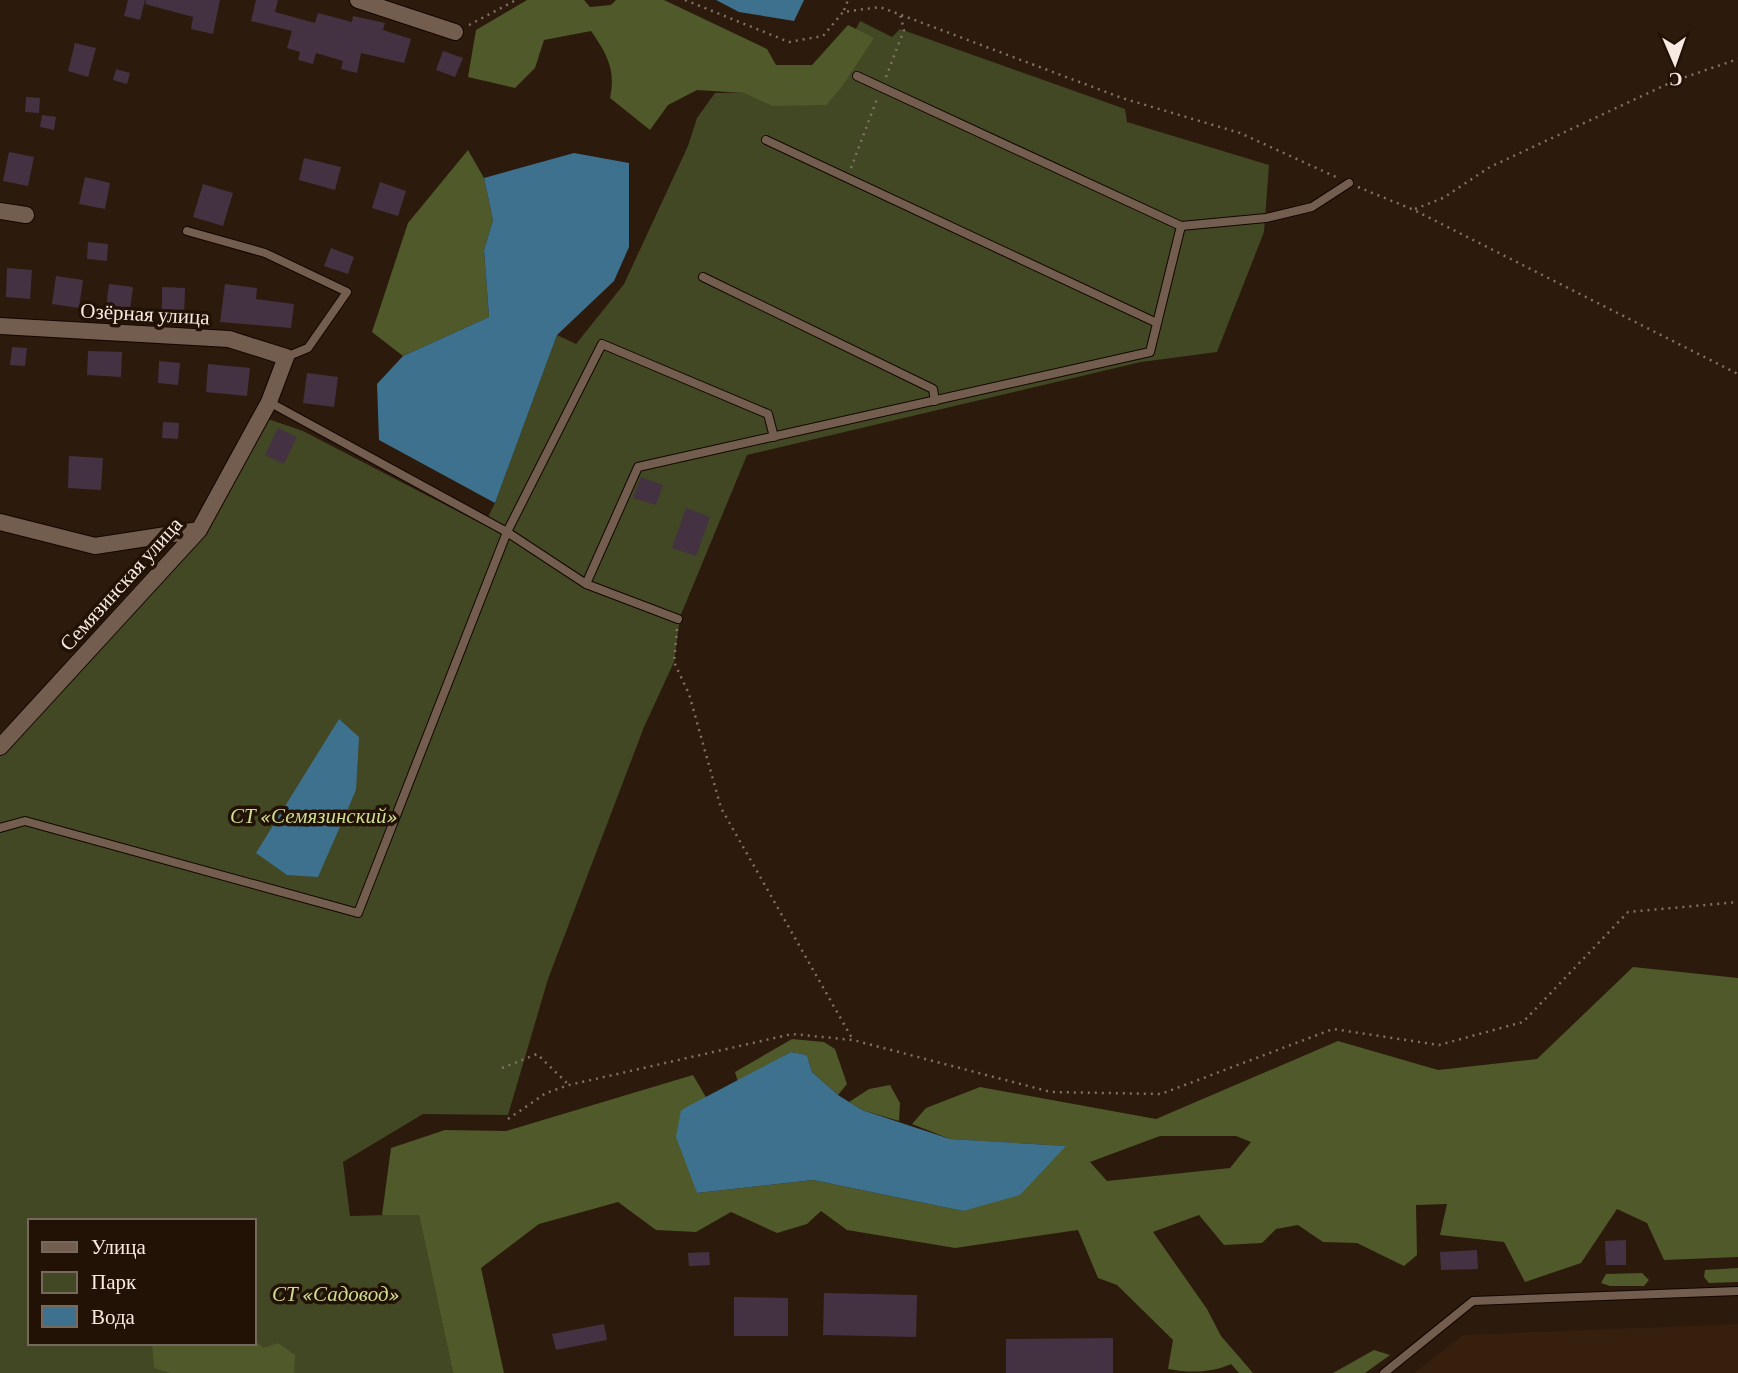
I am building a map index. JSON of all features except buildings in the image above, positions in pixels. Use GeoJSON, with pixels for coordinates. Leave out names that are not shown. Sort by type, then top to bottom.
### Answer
{"type":"FeatureCollection","features":[{"type":"Feature","properties":{"kind":"street"},"geometry":{"type":"LineString","coordinates":[[358,0],[455,32]]}},
{"type":"Feature","properties":{"kind":"street"},"geometry":{"type":"LineString","coordinates":[[0,211],[26,215]]}},
{"type":"Feature","properties":{"kind":"street","name":"Озёрная улица"},"geometry":{"type":"LineString","coordinates":[[0,326],[229,339],[286,357]]}},
{"type":"Feature","properties":{"kind":"street","name":"Семязинская улица"},"geometry":{"type":"LineString","coordinates":[[0,747],[200,530],[269,402],[286,357]]}},
{"type":"Feature","properties":{"kind":"street"},"geometry":{"type":"LineString","coordinates":[[0,522],[95,546],[200,530]]}},
{"type":"Feature","properties":{"kind":"lane"},"geometry":{"type":"LineString","coordinates":[[857,76],[1181,226],[1266,218],[1312,207],[1349,183]]}},
{"type":"Feature","properties":{"kind":"lane"},"geometry":{"type":"LineString","coordinates":[[766,140],[1157,323]]}},
{"type":"Feature","properties":{"kind":"lane"},"geometry":{"type":"LineString","coordinates":[[586,584],[638,467],[1150,352],[1181,226]]}},
{"type":"Feature","properties":{"kind":"lane"},"geometry":{"type":"LineString","coordinates":[[187,231],[265,253],[347,292],[308,348],[286,357]]}},
{"type":"Feature","properties":{"kind":"lane"},"geometry":{"type":"LineString","coordinates":[[703,277],[933,389],[935,401]]}},
{"type":"Feature","properties":{"kind":"lane"},"geometry":{"type":"LineString","coordinates":[[0,828],[24,821],[358,914],[508,531],[603,344],[768,414],[774,437]]}},
{"type":"Feature","properties":{"kind":"lane"},"geometry":{"type":"LineString","coordinates":[[269,402],[508,531],[586,584],[678,619]]}},
{"type":"Feature","properties":{"kind":"lane"},"geometry":{"type":"LineString","coordinates":[[1384,1373],[1473,1301],[1738,1291]]}},
{"type":"Feature","properties":{"kind":"path"},"geometry":{"type":"LineString","coordinates":[[455,32],[516,0]]}},
{"type":"Feature","properties":{"kind":"path"},"geometry":{"type":"LineString","coordinates":[[685,0],[789,42],[823,36],[843,12],[848,0]]}},
{"type":"Feature","properties":{"kind":"path"},"geometry":{"type":"LineString","coordinates":[[843,12],[880,7],[1122,98],[1240,132],[1414,210],[1738,374]]}},
{"type":"Feature","properties":{"kind":"path"},"geometry":{"type":"LineString","coordinates":[[1414,210],[1443,198],[1490,167],[1674,81],[1738,59]]}},
{"type":"Feature","properties":{"kind":"path"},"geometry":{"type":"LineString","coordinates":[[678,619],[674,662],[690,694],[721,808],[853,1040]]}},
{"type":"Feature","properties":{"kind":"path"},"geometry":{"type":"LineString","coordinates":[[508,1119],[546,1093],[569,1085],[792,1034],[853,1040],[1051,1092],[1161,1094],[1333,1029],[1439,1045],[1523,1022],[1628,912],[1738,902]]}},
{"type":"Feature","properties":{"kind":"path"},"geometry":{"type":"LineString","coordinates":[[502,1068],[537,1055],[569,1085]]}},
{"type":"Feature","properties":{"kind":"shaded area"},"geometry":{"type":"Polygon","coordinates":[[[1738,1324],[1738,1373],[1414,1373],[1463,1335],[1738,1324]]]}},
{"type":"Feature","properties":{"kind":"green space"},"geometry":{"type":"Polygon","coordinates":[[[527,0],[584,0],[590,7],[611,5],[616,0],[664,0],[767,49],[776,65],[812,65],[848,25],[874,38],[841,88],[826,105],[772,106],[744,93],[697,90],[668,105],[650,130],[610,98],[612,79],[609,63],[591,31],[544,40],[535,68],[515,88],[468,77],[476,30],[527,0]]]}},
{"type":"Feature","properties":{"kind":"green space","name":"СТ «Семязинский»"},"geometry":{"type":"Polygon","coordinates":[[[860,21],[892,37],[900,29],[1125,109],[1127,122],[1269,165],[1264,232],[1217,352],[1141,362],[747,455],[680,617],[674,662],[644,727],[548,979],[508,1115],[423,1114],[343,1162],[350,1216],[419,1214],[453,1373],[0,1373],[0,733],[203,538],[268,419],[303,431],[484,525],[495,503],[557,335],[576,344],[624,284],[688,146],[697,118],[715,93],[824,92],[860,21]]]}},
{"type":"Feature","properties":{"kind":"green space"},"geometry":{"type":"Polygon","coordinates":[[[468,150],[484,178],[493,220],[484,250],[489,317],[403,356],[372,332],[408,223],[468,150]]]}},
{"type":"Feature","properties":{"kind":"green space"},"geometry":{"type":"Polygon","coordinates":[[[1633,967],[1738,978],[1738,1257],[1664,1260],[1647,1223],[1617,1209],[1581,1263],[1525,1282],[1504,1242],[1440,1235],[1447,1204],[1416,1205],[1417,1255],[1404,1266],[1357,1243],[1323,1242],[1298,1225],[1276,1229],[1262,1243],[1224,1245],[1199,1215],[1153,1232],[1207,1309],[1221,1336],[1253,1373],[1239,1373],[1231,1364],[1208,1371],[1184,1371],[1168,1369],[1173,1340],[1117,1285],[1098,1278],[1078,1230],[955,1248],[847,1230],[821,1211],[807,1224],[777,1233],[731,1212],[696,1232],[656,1230],[618,1202],[539,1224],[481,1268],[504,1373],[453,1373],[419,1215],[382,1215],[391,1148],[445,1130],[506,1131],[693,1075],[707,1099],[681,1110],[697,1193],[813,1180],[963,1211],[1065,1146],[950,1139],[912,1124],[926,1108],[980,1087],[1156,1119],[1338,1041],[1438,1070],[1537,1059],[1633,967]],[[1160,1136],[1090,1162],[1107,1181],[1230,1168],[1251,1142],[1236,1136],[1160,1136]]]}},
{"type":"Feature","properties":{"kind":"green space"},"geometry":{"type":"Polygon","coordinates":[[[792,1039],[824,1042],[835,1049],[847,1084],[838,1095],[812,1072],[807,1055],[791,1052],[738,1082],[735,1072],[792,1039]]]}},
{"type":"Feature","properties":{"kind":"green space"},"geometry":{"type":"Polygon","coordinates":[[[890,1085],[900,1103],[899,1121],[862,1110],[849,1102],[869,1089],[890,1085]]]}},
{"type":"Feature","properties":{"kind":"green space"},"geometry":{"type":"Polygon","coordinates":[[[1738,1268],[1738,1282],[1709,1283],[1704,1277],[1705,1270],[1738,1268]]]}},
{"type":"Feature","properties":{"kind":"green space"},"geometry":{"type":"Polygon","coordinates":[[[1642,1273],[1649,1280],[1644,1286],[1610,1286],[1601,1283],[1606,1274],[1642,1273]]]}},
{"type":"Feature","properties":{"kind":"green space"},"geometry":{"type":"Polygon","coordinates":[[[256,1341],[263,1348],[278,1343],[295,1355],[294,1373],[170,1373],[154,1368],[152,1345],[256,1345],[256,1341]]]}},
{"type":"Feature","properties":{"kind":"green space"},"geometry":{"type":"Polygon","coordinates":[[[1374,1350],[1390,1355],[1365,1373],[1333,1373],[1374,1350]]]}},
{"type":"Feature","properties":{"kind":"water"},"geometry":{"type":"Polygon","coordinates":[[[716,0],[804,0],[794,21],[739,12],[716,0]]]}},
{"type":"Feature","properties":{"kind":"water"},"geometry":{"type":"Polygon","coordinates":[[[574,153],[629,163],[629,247],[614,281],[557,335],[495,503],[379,440],[377,384],[403,356],[489,317],[484,250],[493,220],[484,178],[574,153]]]}},
{"type":"Feature","properties":{"kind":"water"},"geometry":{"type":"Polygon","coordinates":[[[339,719],[359,737],[356,790],[318,877],[287,875],[256,853],[339,719]]]}},
{"type":"Feature","properties":{"kind":"water"},"geometry":{"type":"Polygon","coordinates":[[[791,1052],[807,1055],[812,1072],[838,1095],[862,1110],[950,1139],[1066,1146],[1020,1195],[963,1211],[813,1180],[697,1193],[676,1137],[681,1110],[791,1052]]]}},
{"type":"Feature","properties":{"kind":"park label","name":"СТ «Садовод»"},"geometry":{"type":"Point","coordinates":[336,1294]}}]}
